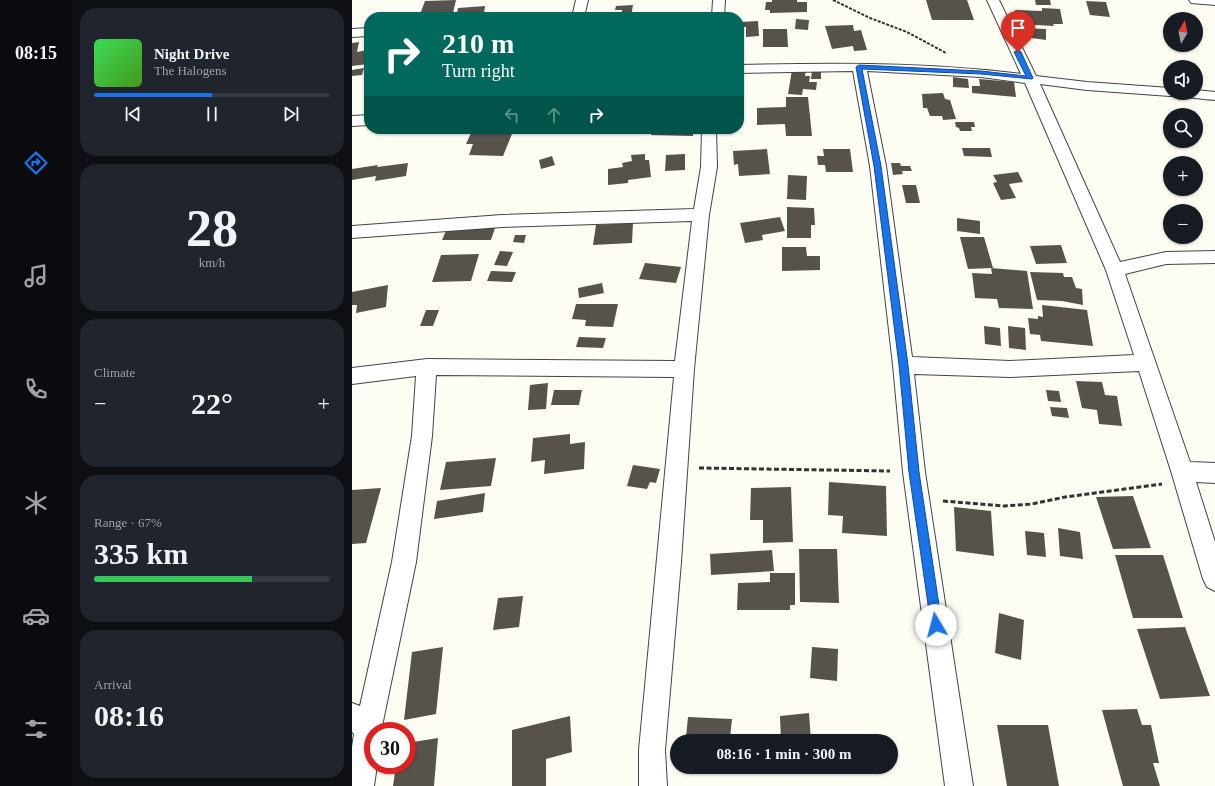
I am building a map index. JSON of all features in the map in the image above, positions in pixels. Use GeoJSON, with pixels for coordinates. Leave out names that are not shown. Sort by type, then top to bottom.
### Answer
{"type":"FeatureCollection","features":[{"type":"Feature","properties":{"kind":"street"},"geometry":{"type":"LineString","coordinates":[[579,12],[582,0]]}},
{"type":"Feature","properties":{"kind":"street"},"geometry":{"type":"LineString","coordinates":[[718,12],[719,0]]}},
{"type":"Feature","properties":{"kind":"street"},"geometry":{"type":"LineString","coordinates":[[993,0],[1030,78],[1115,270],[1183,476],[1215,579]]}},
{"type":"Feature","properties":{"kind":"street"},"geometry":{"type":"LineString","coordinates":[[1195,0],[1215,2]]}},
{"type":"Feature","properties":{"kind":"street"},"geometry":{"type":"LineString","coordinates":[[352,33],[364,32]]}},
{"type":"Feature","properties":{"kind":"street"},"geometry":{"type":"LineString","coordinates":[[859,67],[878,166],[904,365],[914,472],[959,786]]}},
{"type":"Feature","properties":{"kind":"street"},"geometry":{"type":"LineString","coordinates":[[744,69],[859,67],[981,73],[1087,86],[1163,91]]}},
{"type":"Feature","properties":{"kind":"street"},"geometry":{"type":"LineString","coordinates":[[1203,95],[1215,96]]}},
{"type":"Feature","properties":{"kind":"street"},"geometry":{"type":"LineString","coordinates":[[352,121],[364,120]]}},
{"type":"Feature","properties":{"kind":"street"},"geometry":{"type":"LineString","coordinates":[[653,786],[652,750],[677,468],[684,369],[701,215],[709,167],[710,134]]}},
{"type":"Feature","properties":{"kind":"street"},"geometry":{"type":"LineString","coordinates":[[352,232],[502,221],[701,215]]}},
{"type":"Feature","properties":{"kind":"street"},"geometry":{"type":"LineString","coordinates":[[1115,270],[1166,258],[1215,257]]}},
{"type":"Feature","properties":{"kind":"street"},"geometry":{"type":"LineString","coordinates":[[904,365],[1010,369],[1146,363]]}},
{"type":"Feature","properties":{"kind":"street"},"geometry":{"type":"LineString","coordinates":[[352,376],[427,367],[684,369]]}},
{"type":"Feature","properties":{"kind":"street"},"geometry":{"type":"LineString","coordinates":[[360,786],[360,722],[404,562],[422,436],[427,367]]}},
{"type":"Feature","properties":{"kind":"street"},"geometry":{"type":"LineString","coordinates":[[1183,476],[1215,473]]}},
{"type":"Feature","properties":{"kind":"path"},"geometry":{"type":"LineString","coordinates":[[833,0],[870,18],[906,32],[947,54]]}},
{"type":"Feature","properties":{"kind":"path"},"geometry":{"type":"LineString","coordinates":[[677,468],[914,472]]}},
{"type":"Feature","properties":{"kind":"path"},"geometry":{"type":"LineString","coordinates":[[918,499],[1004,506],[1032,504],[1183,476]]}},
{"type":"Feature","properties":{"kind":"building"},"geometry":{"type":"Polygon","coordinates":[[[456,0],[453,12],[421,12],[425,1],[456,0]]]}},
{"type":"Feature","properties":{"kind":"building"},"geometry":{"type":"Polygon","coordinates":[[[772,0],[797,0],[797,2],[807,2],[807,12],[770,13],[770,10],[765,10],[766,2],[772,2],[772,0]]]}},
{"type":"Feature","properties":{"kind":"building"},"geometry":{"type":"Polygon","coordinates":[[[926,0],[967,0],[974,20],[932,20],[926,0]]]}},
{"type":"Feature","properties":{"kind":"building"},"geometry":{"type":"Polygon","coordinates":[[[1035,0],[1050,0],[1051,5],[1036,5],[1035,0]]]}},
{"type":"Feature","properties":{"kind":"building"},"geometry":{"type":"Polygon","coordinates":[[[1086,1],[1106,2],[1110,17],[1090,15],[1086,1]]]}},
{"type":"Feature","properties":{"kind":"building"},"geometry":{"type":"Polygon","coordinates":[[[633,5],[632,12],[615,10],[616,6],[633,5]]]}},
{"type":"Feature","properties":{"kind":"building"},"geometry":{"type":"Polygon","coordinates":[[[485,6],[484,12],[457,12],[458,8],[485,6]]]}},
{"type":"Feature","properties":{"kind":"building"},"geometry":{"type":"Polygon","coordinates":[[[1042,8],[1060,9],[1063,24],[1053,24],[1054,26],[1017,24],[1015,10],[1042,11],[1042,8]]]}},
{"type":"Feature","properties":{"kind":"building"},"geometry":{"type":"Polygon","coordinates":[[[796,19],[809,20],[808,30],[795,29],[796,19]]]}},
{"type":"Feature","properties":{"kind":"building"},"geometry":{"type":"Polygon","coordinates":[[[758,21],[759,36],[746,37],[746,27],[744,27],[744,22],[758,21]]]}},
{"type":"Feature","properties":{"kind":"building"},"geometry":{"type":"Polygon","coordinates":[[[853,25],[854,31],[861,30],[867,50],[854,51],[853,46],[832,49],[825,26],[853,25]]]}},
{"type":"Feature","properties":{"kind":"building"},"geometry":{"type":"Polygon","coordinates":[[[1018,28],[1046,29],[1046,40],[1031,38],[1031,35],[1019,34],[1018,28]]]}},
{"type":"Feature","properties":{"kind":"building"},"geometry":{"type":"Polygon","coordinates":[[[763,29],[787,29],[788,47],[763,47],[763,29]]]}},
{"type":"Feature","properties":{"kind":"building"},"geometry":{"type":"Polygon","coordinates":[[[359,42],[357,52],[364,51],[364,65],[352,66],[352,43],[359,42]]]}},
{"type":"Feature","properties":{"kind":"building"},"geometry":{"type":"Polygon","coordinates":[[[364,68],[362,75],[352,76],[352,70],[364,68]]]}},
{"type":"Feature","properties":{"kind":"building"},"geometry":{"type":"Polygon","coordinates":[[[792,70],[806,70],[805,76],[810,76],[809,82],[817,82],[816,90],[803,89],[802,95],[788,94],[792,70]]]}},
{"type":"Feature","properties":{"kind":"building"},"geometry":{"type":"Polygon","coordinates":[[[812,70],[821,70],[821,79],[811,79],[812,70]]]}},
{"type":"Feature","properties":{"kind":"building"},"geometry":{"type":"Polygon","coordinates":[[[953,77],[968,79],[969,88],[953,87],[953,77]]]}},
{"type":"Feature","properties":{"kind":"building"},"geometry":{"type":"Polygon","coordinates":[[[979,79],[1014,82],[1016,97],[972,93],[972,86],[980,86],[979,79]]]}},
{"type":"Feature","properties":{"kind":"building"},"geometry":{"type":"Polygon","coordinates":[[[943,93],[945,99],[950,100],[956,119],[943,120],[942,116],[930,116],[927,108],[923,108],[922,94],[943,93]]]}},
{"type":"Feature","properties":{"kind":"building"},"geometry":{"type":"Polygon","coordinates":[[[786,97],[808,97],[812,136],[786,136],[785,124],[757,125],[757,108],[786,107],[786,97]]]}},
{"type":"Feature","properties":{"kind":"building"},"geometry":{"type":"Polygon","coordinates":[[[955,122],[974,122],[975,127],[971,127],[972,131],[960,131],[959,128],[956,127],[955,122]]]}},
{"type":"Feature","properties":{"kind":"building"},"geometry":{"type":"Polygon","coordinates":[[[471,134],[512,134],[503,156],[469,155],[473,144],[466,144],[471,134]]]}},
{"type":"Feature","properties":{"kind":"building"},"geometry":{"type":"Polygon","coordinates":[[[693,134],[693,136],[651,135],[693,134]]]}},
{"type":"Feature","properties":{"kind":"building"},"geometry":{"type":"Polygon","coordinates":[[[962,148],[990,148],[992,157],[964,156],[962,148]]]}},
{"type":"Feature","properties":{"kind":"building"},"geometry":{"type":"Polygon","coordinates":[[[767,149],[770,174],[739,176],[738,164],[734,165],[733,151],[767,149]]]}},
{"type":"Feature","properties":{"kind":"building"},"geometry":{"type":"Polygon","coordinates":[[[823,149],[850,149],[853,172],[826,172],[825,165],[818,165],[817,156],[824,156],[823,149]]]}},
{"type":"Feature","properties":{"kind":"building"},"geometry":{"type":"Polygon","coordinates":[[[645,154],[645,160],[649,160],[651,177],[628,180],[628,183],[608,185],[608,169],[623,167],[622,163],[632,161],[631,155],[645,154]]]}},
{"type":"Feature","properties":{"kind":"building"},"geometry":{"type":"Polygon","coordinates":[[[685,154],[685,170],[665,171],[666,155],[685,154]]]}},
{"type":"Feature","properties":{"kind":"building"},"geometry":{"type":"Polygon","coordinates":[[[552,156],[555,165],[541,169],[539,160],[552,156]]]}},
{"type":"Feature","properties":{"kind":"building"},"geometry":{"type":"Polygon","coordinates":[[[408,163],[406,176],[375,181],[376,176],[352,180],[352,169],[378,165],[377,167],[408,163]]]}},
{"type":"Feature","properties":{"kind":"building"},"geometry":{"type":"Polygon","coordinates":[[[891,163],[900,163],[901,166],[910,166],[912,171],[902,171],[903,174],[893,175],[891,163]]]}},
{"type":"Feature","properties":{"kind":"building"},"geometry":{"type":"Polygon","coordinates":[[[1018,172],[1023,182],[1009,184],[1016,198],[1001,200],[993,183],[997,182],[993,175],[1018,172]]]}},
{"type":"Feature","properties":{"kind":"building"},"geometry":{"type":"Polygon","coordinates":[[[788,175],[807,176],[806,200],[787,199],[788,175]]]}},
{"type":"Feature","properties":{"kind":"building"},"geometry":{"type":"Polygon","coordinates":[[[902,185],[916,185],[920,203],[906,203],[902,185]]]}},
{"type":"Feature","properties":{"kind":"building"},"geometry":{"type":"Polygon","coordinates":[[[787,207],[814,208],[815,225],[811,225],[811,238],[787,238],[787,207]]]}},
{"type":"Feature","properties":{"kind":"building"},"geometry":{"type":"Polygon","coordinates":[[[780,217],[785,231],[762,235],[763,240],[745,243],[740,223],[780,217]]]}},
{"type":"Feature","properties":{"kind":"building"},"geometry":{"type":"Polygon","coordinates":[[[957,218],[980,221],[980,234],[957,231],[957,218]]]}},
{"type":"Feature","properties":{"kind":"building"},"geometry":{"type":"Polygon","coordinates":[[[633,223],[632,243],[593,245],[596,225],[633,223]]]}},
{"type":"Feature","properties":{"kind":"building"},"geometry":{"type":"Polygon","coordinates":[[[449,224],[496,225],[491,240],[442,240],[449,224]]]}},
{"type":"Feature","properties":{"kind":"building"},"geometry":{"type":"Polygon","coordinates":[[[515,235],[526,235],[524,243],[513,242],[515,235]]]}},
{"type":"Feature","properties":{"kind":"building"},"geometry":{"type":"Polygon","coordinates":[[[960,237],[984,237],[993,268],[968,269],[960,237]]]}},
{"type":"Feature","properties":{"kind":"building"},"geometry":{"type":"Polygon","coordinates":[[[1061,245],[1067,263],[1036,264],[1030,246],[1061,245]]]}},
{"type":"Feature","properties":{"kind":"building"},"geometry":{"type":"Polygon","coordinates":[[[782,247],[806,247],[807,256],[820,256],[820,270],[782,271],[782,247]]]}},
{"type":"Feature","properties":{"kind":"building"},"geometry":{"type":"Polygon","coordinates":[[[500,251],[513,252],[507,266],[494,265],[500,251]]]}},
{"type":"Feature","properties":{"kind":"building"},"geometry":{"type":"Polygon","coordinates":[[[479,254],[471,281],[432,282],[441,255],[479,254]]]}},
{"type":"Feature","properties":{"kind":"building"},"geometry":{"type":"Polygon","coordinates":[[[645,263],[681,267],[676,283],[639,279],[645,263]]]}},
{"type":"Feature","properties":{"kind":"building"},"geometry":{"type":"Polygon","coordinates":[[[991,268],[1027,271],[1033,309],[999,308],[997,299],[975,298],[972,273],[992,274],[991,268]]]}},
{"type":"Feature","properties":{"kind":"building"},"geometry":{"type":"Polygon","coordinates":[[[491,271],[516,272],[512,282],[487,281],[491,271]]]}},
{"type":"Feature","properties":{"kind":"building"},"geometry":{"type":"Polygon","coordinates":[[[1030,272],[1063,273],[1064,277],[1072,277],[1076,288],[1082,289],[1083,305],[1062,301],[1037,300],[1030,272]]]}},
{"type":"Feature","properties":{"kind":"building"},"geometry":{"type":"Polygon","coordinates":[[[602,283],[604,293],[579,298],[578,288],[602,283]]]}},
{"type":"Feature","properties":{"kind":"building"},"geometry":{"type":"Polygon","coordinates":[[[388,285],[386,307],[356,313],[357,305],[352,305],[352,292],[388,285]]]}},
{"type":"Feature","properties":{"kind":"building"},"geometry":{"type":"Polygon","coordinates":[[[576,304],[618,304],[613,327],[585,326],[586,320],[572,319],[576,304]]]}},
{"type":"Feature","properties":{"kind":"building"},"geometry":{"type":"Polygon","coordinates":[[[1042,305],[1087,310],[1093,346],[1041,341],[1040,335],[1030,334],[1028,318],[1038,319],[1038,316],[1043,317],[1042,305]]]}},
{"type":"Feature","properties":{"kind":"building"},"geometry":{"type":"Polygon","coordinates":[[[426,310],[439,310],[433,326],[420,326],[426,310]]]}},
{"type":"Feature","properties":{"kind":"building"},"geometry":{"type":"Polygon","coordinates":[[[984,326],[1000,328],[1001,346],[985,344],[984,326]]]}},
{"type":"Feature","properties":{"kind":"building"},"geometry":{"type":"Polygon","coordinates":[[[1008,326],[1025,328],[1026,350],[1009,348],[1008,326]]]}},
{"type":"Feature","properties":{"kind":"building"},"geometry":{"type":"Polygon","coordinates":[[[579,337],[606,338],[603,348],[576,347],[579,337]]]}},
{"type":"Feature","properties":{"kind":"building"},"geometry":{"type":"Polygon","coordinates":[[[1076,381],[1102,382],[1105,395],[1117,396],[1122,426],[1099,424],[1097,410],[1082,408],[1076,381]]]}},
{"type":"Feature","properties":{"kind":"building"},"geometry":{"type":"Polygon","coordinates":[[[548,383],[546,409],[528,410],[530,385],[548,383]]]}},
{"type":"Feature","properties":{"kind":"building"},"geometry":{"type":"Polygon","coordinates":[[[554,390],[582,390],[579,405],[551,405],[554,390]]]}},
{"type":"Feature","properties":{"kind":"building"},"geometry":{"type":"Polygon","coordinates":[[[1046,390],[1059,391],[1061,402],[1048,401],[1046,390]]]}},
{"type":"Feature","properties":{"kind":"building"},"geometry":{"type":"Polygon","coordinates":[[[1050,407],[1067,408],[1069,418],[1052,416],[1050,407]]]}},
{"type":"Feature","properties":{"kind":"building"},"geometry":{"type":"Polygon","coordinates":[[[570,434],[570,444],[585,442],[584,469],[544,474],[545,460],[531,462],[533,438],[570,434]]]}},
{"type":"Feature","properties":{"kind":"building"},"geometry":{"type":"Polygon","coordinates":[[[496,458],[491,486],[440,490],[446,462],[496,458]]]}},
{"type":"Feature","properties":{"kind":"building"},"geometry":{"type":"Polygon","coordinates":[[[633,465],[660,469],[656,483],[650,482],[647,489],[627,486],[633,465]]]}},
{"type":"Feature","properties":{"kind":"building"},"geometry":{"type":"Polygon","coordinates":[[[829,482],[886,486],[887,536],[842,533],[843,516],[828,515],[829,482]]]}},
{"type":"Feature","properties":{"kind":"building"},"geometry":{"type":"Polygon","coordinates":[[[791,487],[793,542],[763,543],[763,520],[750,520],[751,488],[791,487]]]}},
{"type":"Feature","properties":{"kind":"building"},"geometry":{"type":"Polygon","coordinates":[[[381,488],[366,543],[352,544],[352,490],[381,488]]]}},
{"type":"Feature","properties":{"kind":"building"},"geometry":{"type":"Polygon","coordinates":[[[485,493],[483,512],[434,519],[437,501],[485,493]]]}},
{"type":"Feature","properties":{"kind":"building"},"geometry":{"type":"Polygon","coordinates":[[[1133,496],[1151,548],[1113,549],[1096,497],[1133,496]]]}},
{"type":"Feature","properties":{"kind":"building"},"geometry":{"type":"Polygon","coordinates":[[[954,507],[991,511],[994,556],[956,551],[954,507]]]}},
{"type":"Feature","properties":{"kind":"building"},"geometry":{"type":"Polygon","coordinates":[[[1058,528],[1080,532],[1083,559],[1060,556],[1058,528]]]}},
{"type":"Feature","properties":{"kind":"building"},"geometry":{"type":"Polygon","coordinates":[[[1025,531],[1044,533],[1046,557],[1027,555],[1025,531]]]}},
{"type":"Feature","properties":{"kind":"building"},"geometry":{"type":"Polygon","coordinates":[[[799,549],[837,549],[839,603],[800,602],[799,549]]]}},
{"type":"Feature","properties":{"kind":"building"},"geometry":{"type":"Polygon","coordinates":[[[772,550],[774,571],[711,575],[710,554],[772,550]]]}},
{"type":"Feature","properties":{"kind":"building"},"geometry":{"type":"Polygon","coordinates":[[[1115,555],[1163,555],[1183,618],[1133,618],[1115,555]]]}},
{"type":"Feature","properties":{"kind":"building"},"geometry":{"type":"Polygon","coordinates":[[[770,573],[795,573],[795,605],[790,605],[790,610],[737,610],[738,583],[770,582],[770,573]]]}},
{"type":"Feature","properties":{"kind":"building"},"geometry":{"type":"Polygon","coordinates":[[[523,596],[519,627],[493,630],[498,598],[523,596]]]}},
{"type":"Feature","properties":{"kind":"building"},"geometry":{"type":"Polygon","coordinates":[[[999,613],[1024,620],[1021,660],[995,653],[999,613]]]}},
{"type":"Feature","properties":{"kind":"building"},"geometry":{"type":"Polygon","coordinates":[[[1185,627],[1210,696],[1160,699],[1137,629],[1185,627]]]}},
{"type":"Feature","properties":{"kind":"building"},"geometry":{"type":"Polygon","coordinates":[[[443,647],[436,714],[404,720],[412,652],[443,647]]]}},
{"type":"Feature","properties":{"kind":"building"},"geometry":{"type":"Polygon","coordinates":[[[812,647],[838,649],[837,681],[810,678],[812,647]]]}},
{"type":"Feature","properties":{"kind":"building"},"geometry":{"type":"Polygon","coordinates":[[[1137,709],[1142,725],[1151,725],[1159,763],[1153,763],[1160,786],[1123,786],[1102,710],[1137,709]]]}},
{"type":"Feature","properties":{"kind":"building"},"geometry":{"type":"Polygon","coordinates":[[[809,713],[810,734],[781,734],[780,716],[809,713]]]}},
{"type":"Feature","properties":{"kind":"building"},"geometry":{"type":"Polygon","coordinates":[[[570,716],[572,752],[546,759],[546,786],[512,786],[512,730],[570,716]]]}},
{"type":"Feature","properties":{"kind":"building"},"geometry":{"type":"Polygon","coordinates":[[[688,717],[732,719],[730,734],[686,734],[688,717]]]}},
{"type":"Feature","properties":{"kind":"building"},"geometry":{"type":"Polygon","coordinates":[[[997,725],[1048,725],[1059,786],[1007,786],[997,725]]]}},
{"type":"Feature","properties":{"kind":"building"},"geometry":{"type":"Polygon","coordinates":[[[438,738],[434,786],[393,786],[395,774],[416,774],[416,742],[438,738]]]}},
{"type":"Feature","properties":{"kind":"route"},"geometry":{"type":"LineString","coordinates":[[936,625],[914,472],[904,365],[878,166],[859,67],[981,73],[1030,78],[1018,52]]}}]}
